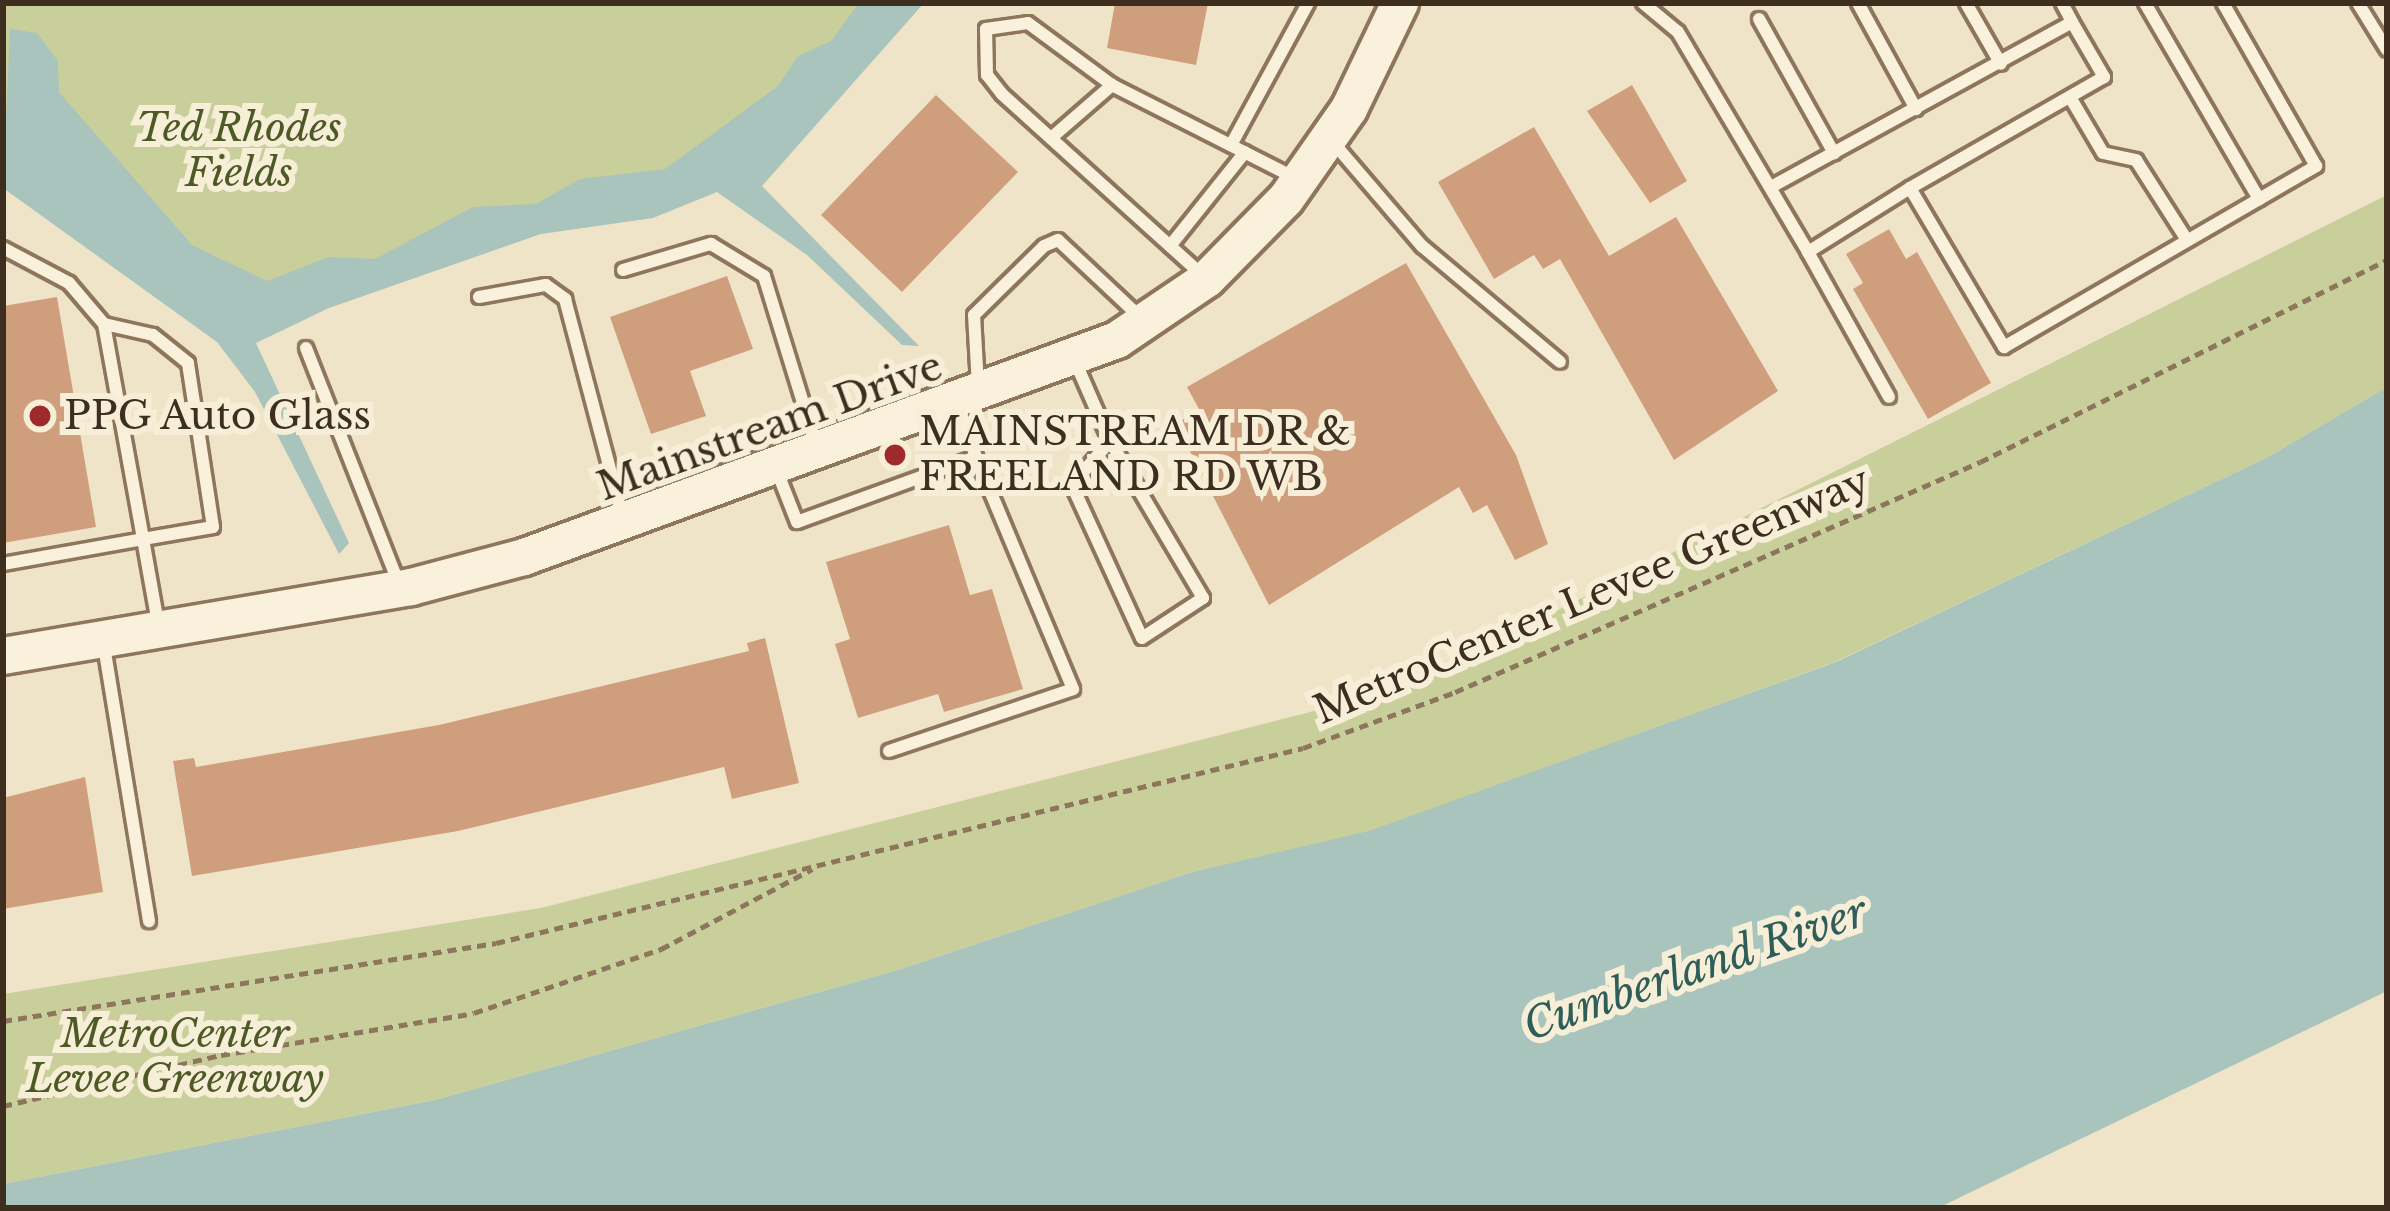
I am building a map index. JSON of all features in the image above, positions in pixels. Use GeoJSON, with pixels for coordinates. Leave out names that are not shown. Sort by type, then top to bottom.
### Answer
{"type":"FeatureCollection","features":[{"type":"Feature","properties":{"kind":"street","name":"Mainstream Drive"},"geometry":{"type":"LineString","coordinates":[[3,656],[400,589],[625,525],[1075,359],[1146,322],[1207,279],[1300,181],[1330,139],[1400,3]]}},
{"type":"Feature","properties":{"kind":"lane"},"geometry":{"type":"LineString","coordinates":[[1170,246],[1238,148],[1308,3]]}},
{"type":"Feature","properties":{"kind":"lane"},"geometry":{"type":"LineString","coordinates":[[1643,3],[1678,32],[1772,187],[1889,397]]}},
{"type":"Feature","properties":{"kind":"lane"},"geometry":{"type":"LineString","coordinates":[[1858,3],[1916,109]]}},
{"type":"Feature","properties":{"kind":"lane"},"geometry":{"type":"LineString","coordinates":[[1966,3],[2001,64]]}},
{"type":"Feature","properties":{"kind":"lane"},"geometry":{"type":"LineString","coordinates":[[1808,252],[2104,77],[2062,3]]}},
{"type":"Feature","properties":{"kind":"lane"},"geometry":{"type":"LineString","coordinates":[[2145,3],[2259,199]]}},
{"type":"Feature","properties":{"kind":"lane"},"geometry":{"type":"LineString","coordinates":[[1910,188],[2004,347],[2315,166],[2223,3]]}},
{"type":"Feature","properties":{"kind":"lane"},"geometry":{"type":"LineString","coordinates":[[2358,3],[2387,50]]}},
{"type":"Feature","properties":{"kind":"lane"},"geometry":{"type":"LineString","coordinates":[[1759,19],[1834,153]]}},
{"type":"Feature","properties":{"kind":"lane"},"geometry":{"type":"LineString","coordinates":[[1772,187],[2072,22]]}},
{"type":"Feature","properties":{"kind":"lane"},"geometry":{"type":"LineString","coordinates":[[1207,279],[987,75],[986,29],[1028,23],[1112,85],[1300,181]]}},
{"type":"Feature","properties":{"kind":"lane"},"geometry":{"type":"LineString","coordinates":[[1051,138],[1112,85]]}},
{"type":"Feature","properties":{"kind":"lane"},"geometry":{"type":"LineString","coordinates":[[2070,97],[2103,153],[2136,160],[2188,240]]}},
{"type":"Feature","properties":{"kind":"lane"},"geometry":{"type":"LineString","coordinates":[[1330,139],[1422,246],[1560,362]]}},
{"type":"Feature","properties":{"kind":"lane"},"geometry":{"type":"LineString","coordinates":[[889,751],[1073,689],[976,457],[969,401],[974,316],[1044,245],[1058,240],[1146,322]]}},
{"type":"Feature","properties":{"kind":"lane"},"geometry":{"type":"LineString","coordinates":[[622,270],[712,244],[764,276],[819,454]]}},
{"type":"Feature","properties":{"kind":"lane"},"geometry":{"type":"LineString","coordinates":[[3,248],[69,283],[104,325],[160,630]]}},
{"type":"Feature","properties":{"kind":"lane"},"geometry":{"type":"LineString","coordinates":[[478,297],[546,285],[565,299],[625,525]]}},
{"type":"Feature","properties":{"kind":"lane"},"geometry":{"type":"LineString","coordinates":[[3,564],[213,526],[188,363],[153,335],[104,325]]}},
{"type":"Feature","properties":{"kind":"lane"},"geometry":{"type":"LineString","coordinates":[[306,348],[400,589]]}},
{"type":"Feature","properties":{"kind":"lane"},"geometry":{"type":"LineString","coordinates":[[1075,359],[1111,440],[1203,598],[1142,638],[1072,485],[1111,440]]}},
{"type":"Feature","properties":{"kind":"lane"},"geometry":{"type":"LineString","coordinates":[[777,470],[797,522],[976,457]]}},
{"type":"Feature","properties":{"kind":"lane"},"geometry":{"type":"LineString","coordinates":[[103,639],[149,921]]}},
{"type":"Feature","properties":{"kind":"path","name":"MetroCenter Levee Greenway"},"geometry":{"type":"LineString","coordinates":[[3,1021],[496,943],[1303,748],[1455,692],[1980,461],[2387,260]]}},
{"type":"Feature","properties":{"kind":"path"},"geometry":{"type":"LineString","coordinates":[[3,1106],[221,1054],[474,1013],[661,949],[822,863]]}},
{"type":"Feature","properties":{"kind":"green space","name":"Ted Rhodes Fields"},"geometry":{"type":"Polygon","coordinates":[[[3,3],[887,3],[765,145],[229,309],[3,186],[3,3]]]}},
{"type":"Feature","properties":{"kind":"green space","name":"MetroCenter Levee Greenway"},"geometry":{"type":"Polygon","coordinates":[[[2387,195],[2387,387],[2268,457],[1835,662],[1369,832],[1192,872],[898,970],[435,1100],[3,1184],[3,994],[541,908],[1400,689],[2387,195]]]}},
{"type":"Feature","properties":{"kind":"water"},"geometry":{"type":"Polygon","coordinates":[[[859,3],[924,3],[762,186],[919,346],[902,345],[807,255],[717,192],[653,218],[541,234],[329,308],[256,343],[349,543],[339,554],[255,392],[217,342],[3,188],[10,29],[37,33],[58,61],[59,92],[192,245],[267,281],[329,257],[375,259],[473,207],[536,204],[580,179],[665,169],[778,86],[798,56],[831,41],[859,3]]]}},
{"type":"Feature","properties":{"kind":"water","name":"Cumberland River"},"geometry":{"type":"Polygon","coordinates":[[[2387,387],[2387,991],[1938,1208],[3,1208],[3,1184],[435,1100],[898,970],[1192,872],[1369,831],[1836,662],[2268,457],[2387,387]]]}},
{"type":"Feature","properties":{"kind":"building"},"geometry":{"type":"Polygon","coordinates":[[[1115,3],[1208,3],[1196,65],[1107,48],[1115,3]]]}},
{"type":"Feature","properties":{"kind":"building"},"geometry":{"type":"Polygon","coordinates":[[[1632,85],[1687,181],[1650,203],[1587,111],[1632,85]]]}},
{"type":"Feature","properties":{"kind":"building"},"geometry":{"type":"Polygon","coordinates":[[[936,95],[1018,172],[902,292],[821,215],[936,95]]]}},
{"type":"Feature","properties":{"kind":"building"},"geometry":{"type":"Polygon","coordinates":[[[1534,127],[1609,256],[1676,217],[1778,391],[1674,460],[1560,259],[1543,269],[1534,255],[1494,279],[1438,182],[1534,127]]]}},
{"type":"Feature","properties":{"kind":"building"},"geometry":{"type":"Polygon","coordinates":[[[1889,229],[1906,259],[1917,252],[1991,383],[1928,419],[1853,289],[1863,283],[1846,254],[1889,229]]]}},
{"type":"Feature","properties":{"kind":"building"},"geometry":{"type":"Polygon","coordinates":[[[1406,263],[1516,455],[1548,544],[1515,560],[1487,505],[1473,513],[1459,487],[1269,605],[1176,424],[1199,409],[1187,387],[1406,263]]]}},
{"type":"Feature","properties":{"kind":"building"},"geometry":{"type":"Polygon","coordinates":[[[727,276],[753,349],[690,371],[706,416],[651,434],[610,317],[727,276]]]}},
{"type":"Feature","properties":{"kind":"building","name":"PPG Auto Glass"},"geometry":{"type":"Polygon","coordinates":[[[57,297],[96,527],[3,543],[3,306],[57,297]]]}},
{"type":"Feature","properties":{"kind":"building"},"geometry":{"type":"Polygon","coordinates":[[[949,525],[970,595],[992,589],[1023,689],[944,712],[938,694],[858,718],[835,644],[850,639],[826,562],[949,525]]]}},
{"type":"Feature","properties":{"kind":"building"},"geometry":{"type":"Polygon","coordinates":[[[765,638],[799,783],[732,799],[724,767],[458,831],[192,876],[173,761],[194,758],[196,767],[439,725],[749,651],[747,643],[765,638]]]}},
{"type":"Feature","properties":{"kind":"building"},"geometry":{"type":"Polygon","coordinates":[[[85,777],[103,892],[3,909],[3,798],[85,777]]]}},
{"type":"Feature","properties":{"kind":"place","name":"PPG Auto Glass"},"geometry":{"type":"Point","coordinates":[40,416]}},
{"type":"Feature","properties":{"kind":"place","name":"MAINSTREAM DR & FREELAND RD WB"},"geometry":{"type":"Point","coordinates":[895,455]}}]}
